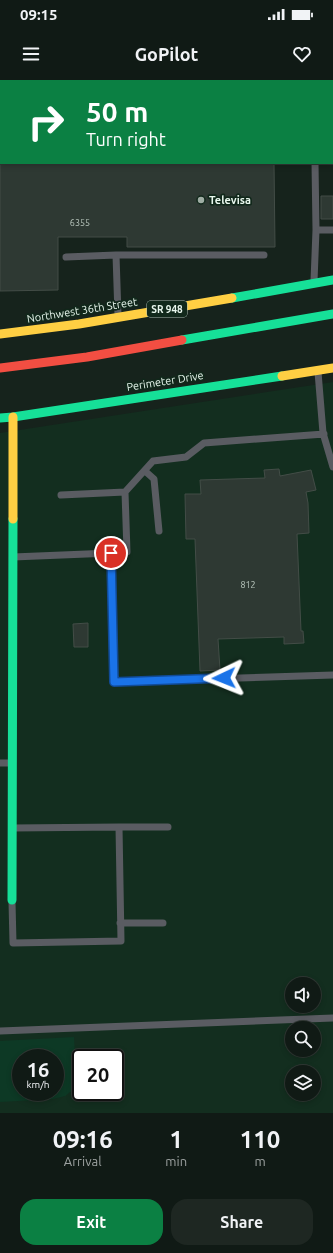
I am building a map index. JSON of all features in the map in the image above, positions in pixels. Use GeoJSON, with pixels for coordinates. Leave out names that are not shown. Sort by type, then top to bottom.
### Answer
{"type":"FeatureCollection","features":[{"type":"Feature","properties":{"kind":"street","name":"Northwest 36th Street"},"geometry":{"type":"LineString","coordinates":[[0,334],[118,318],[333,280]]}},
{"type":"Feature","properties":{"kind":"street"},"geometry":{"type":"LineString","coordinates":[[0,368],[87,357],[333,314]]}},
{"type":"Feature","properties":{"kind":"street","name":"Perimeter Drive"},"geometry":{"type":"LineString","coordinates":[[0,418],[333,368]]}},
{"type":"Feature","properties":{"kind":"street"},"geometry":{"type":"LineString","coordinates":[[12,417],[12,900]]}},
{"type":"Feature","properties":{"kind":"lane"},"geometry":{"type":"LineString","coordinates":[[314,283],[316,230],[315,164]]}},
{"type":"Feature","properties":{"kind":"lane"},"geometry":{"type":"LineString","coordinates":[[316,230],[333,230]]}},
{"type":"Feature","properties":{"kind":"lane"},"geometry":{"type":"LineString","coordinates":[[116,255],[118,318]]}},
{"type":"Feature","properties":{"kind":"lane"},"geometry":{"type":"LineString","coordinates":[[66,257],[116,255],[264,255]]}},
{"type":"Feature","properties":{"kind":"lane"},"geometry":{"type":"LineString","coordinates":[[318,370],[324,434],[331,454],[333,467]]}},
{"type":"Feature","properties":{"kind":"lane"},"geometry":{"type":"LineString","coordinates":[[61,495],[124,492],[153,461],[186,457],[204,443],[324,434]]}},
{"type":"Feature","properties":{"kind":"lane"},"geometry":{"type":"LineString","coordinates":[[145,471],[154,479],[159,531]]}},
{"type":"Feature","properties":{"kind":"lane"},"geometry":{"type":"LineString","coordinates":[[12,557],[127,552],[124,492]]}},
{"type":"Feature","properties":{"kind":"lane"},"geometry":{"type":"LineString","coordinates":[[111,553],[114,682],[333,675]]}},
{"type":"Feature","properties":{"kind":"lane"},"geometry":{"type":"LineString","coordinates":[[0,763],[12,763]]}},
{"type":"Feature","properties":{"kind":"lane"},"geometry":{"type":"LineString","coordinates":[[12,900],[13,943],[121,941],[119,827]]}},
{"type":"Feature","properties":{"kind":"lane"},"geometry":{"type":"LineString","coordinates":[[12,828],[168,827]]}},
{"type":"Feature","properties":{"kind":"lane"},"geometry":{"type":"LineString","coordinates":[[120,923],[163,922]]}},
{"type":"Feature","properties":{"kind":"lane"},"geometry":{"type":"LineString","coordinates":[[0,1031],[333,1018]]}},
{"type":"Feature","properties":{"kind":"shaded area"},"geometry":{"type":"Polygon","coordinates":[[[333,382],[333,1113],[0,1113],[0,433],[333,382]]]}},
{"type":"Feature","properties":{"kind":"shaded area"},"geometry":{"type":"Polygon","coordinates":[[[74,1037],[75,1049],[72,1049],[72,1091],[64,1096],[64,1049],[12,1049],[12,1101],[18,1101],[0,1102],[0,1041],[74,1037]]]}},
{"type":"Feature","properties":{"kind":"building"},"geometry":{"type":"Polygon","coordinates":[[[0,164],[274,164],[275,247],[127,247],[127,237],[58,237],[58,290],[0,291],[0,164]]]}},
{"type":"Feature","properties":{"kind":"building"},"geometry":{"type":"Polygon","coordinates":[[[321,196],[333,196],[333,219],[321,219],[321,196]]]}},
{"type":"Feature","properties":{"kind":"building"},"geometry":{"type":"Polygon","coordinates":[[[279,469],[280,476],[311,470],[316,490],[306,492],[309,533],[297,534],[301,631],[303,631],[304,643],[284,644],[284,637],[218,639],[220,670],[200,671],[195,539],[186,539],[185,494],[201,494],[200,480],[265,478],[264,470],[279,469]]]}},
{"type":"Feature","properties":{"kind":"building"},"geometry":{"type":"Polygon","coordinates":[[[88,623],[88,647],[74,647],[73,624],[88,623]]]}},
{"type":"Feature","properties":{"kind":"traffic: fast"},"geometry":{"type":"LineString","coordinates":[[232,298],[333,280]]}},
{"type":"Feature","properties":{"kind":"traffic: fast"},"geometry":{"type":"LineString","coordinates":[[182,340],[333,314]]}},
{"type":"Feature","properties":{"kind":"traffic: fast"},"geometry":{"type":"LineString","coordinates":[[0,418],[282,376]]}},
{"type":"Feature","properties":{"kind":"traffic: fast"},"geometry":{"type":"LineString","coordinates":[[12,900],[13,519]]}},
{"type":"Feature","properties":{"kind":"traffic: slow"},"geometry":{"type":"LineString","coordinates":[[0,334],[79,324],[232,298]]}},
{"type":"Feature","properties":{"kind":"traffic: slow"},"geometry":{"type":"LineString","coordinates":[[282,376],[333,368]]}},
{"type":"Feature","properties":{"kind":"traffic: slow"},"geometry":{"type":"LineString","coordinates":[[13,417],[13,519]]}},
{"type":"Feature","properties":{"kind":"traffic: jam"},"geometry":{"type":"LineString","coordinates":[[0,368],[87,357],[182,340]]}},
{"type":"Feature","properties":{"kind":"place","name":"Televisa"},"geometry":{"type":"Point","coordinates":[201,200]}},
{"type":"Feature","properties":{"kind":"route"},"geometry":{"type":"LineString","coordinates":[[111,553],[114,682],[224,678]]}}]}
